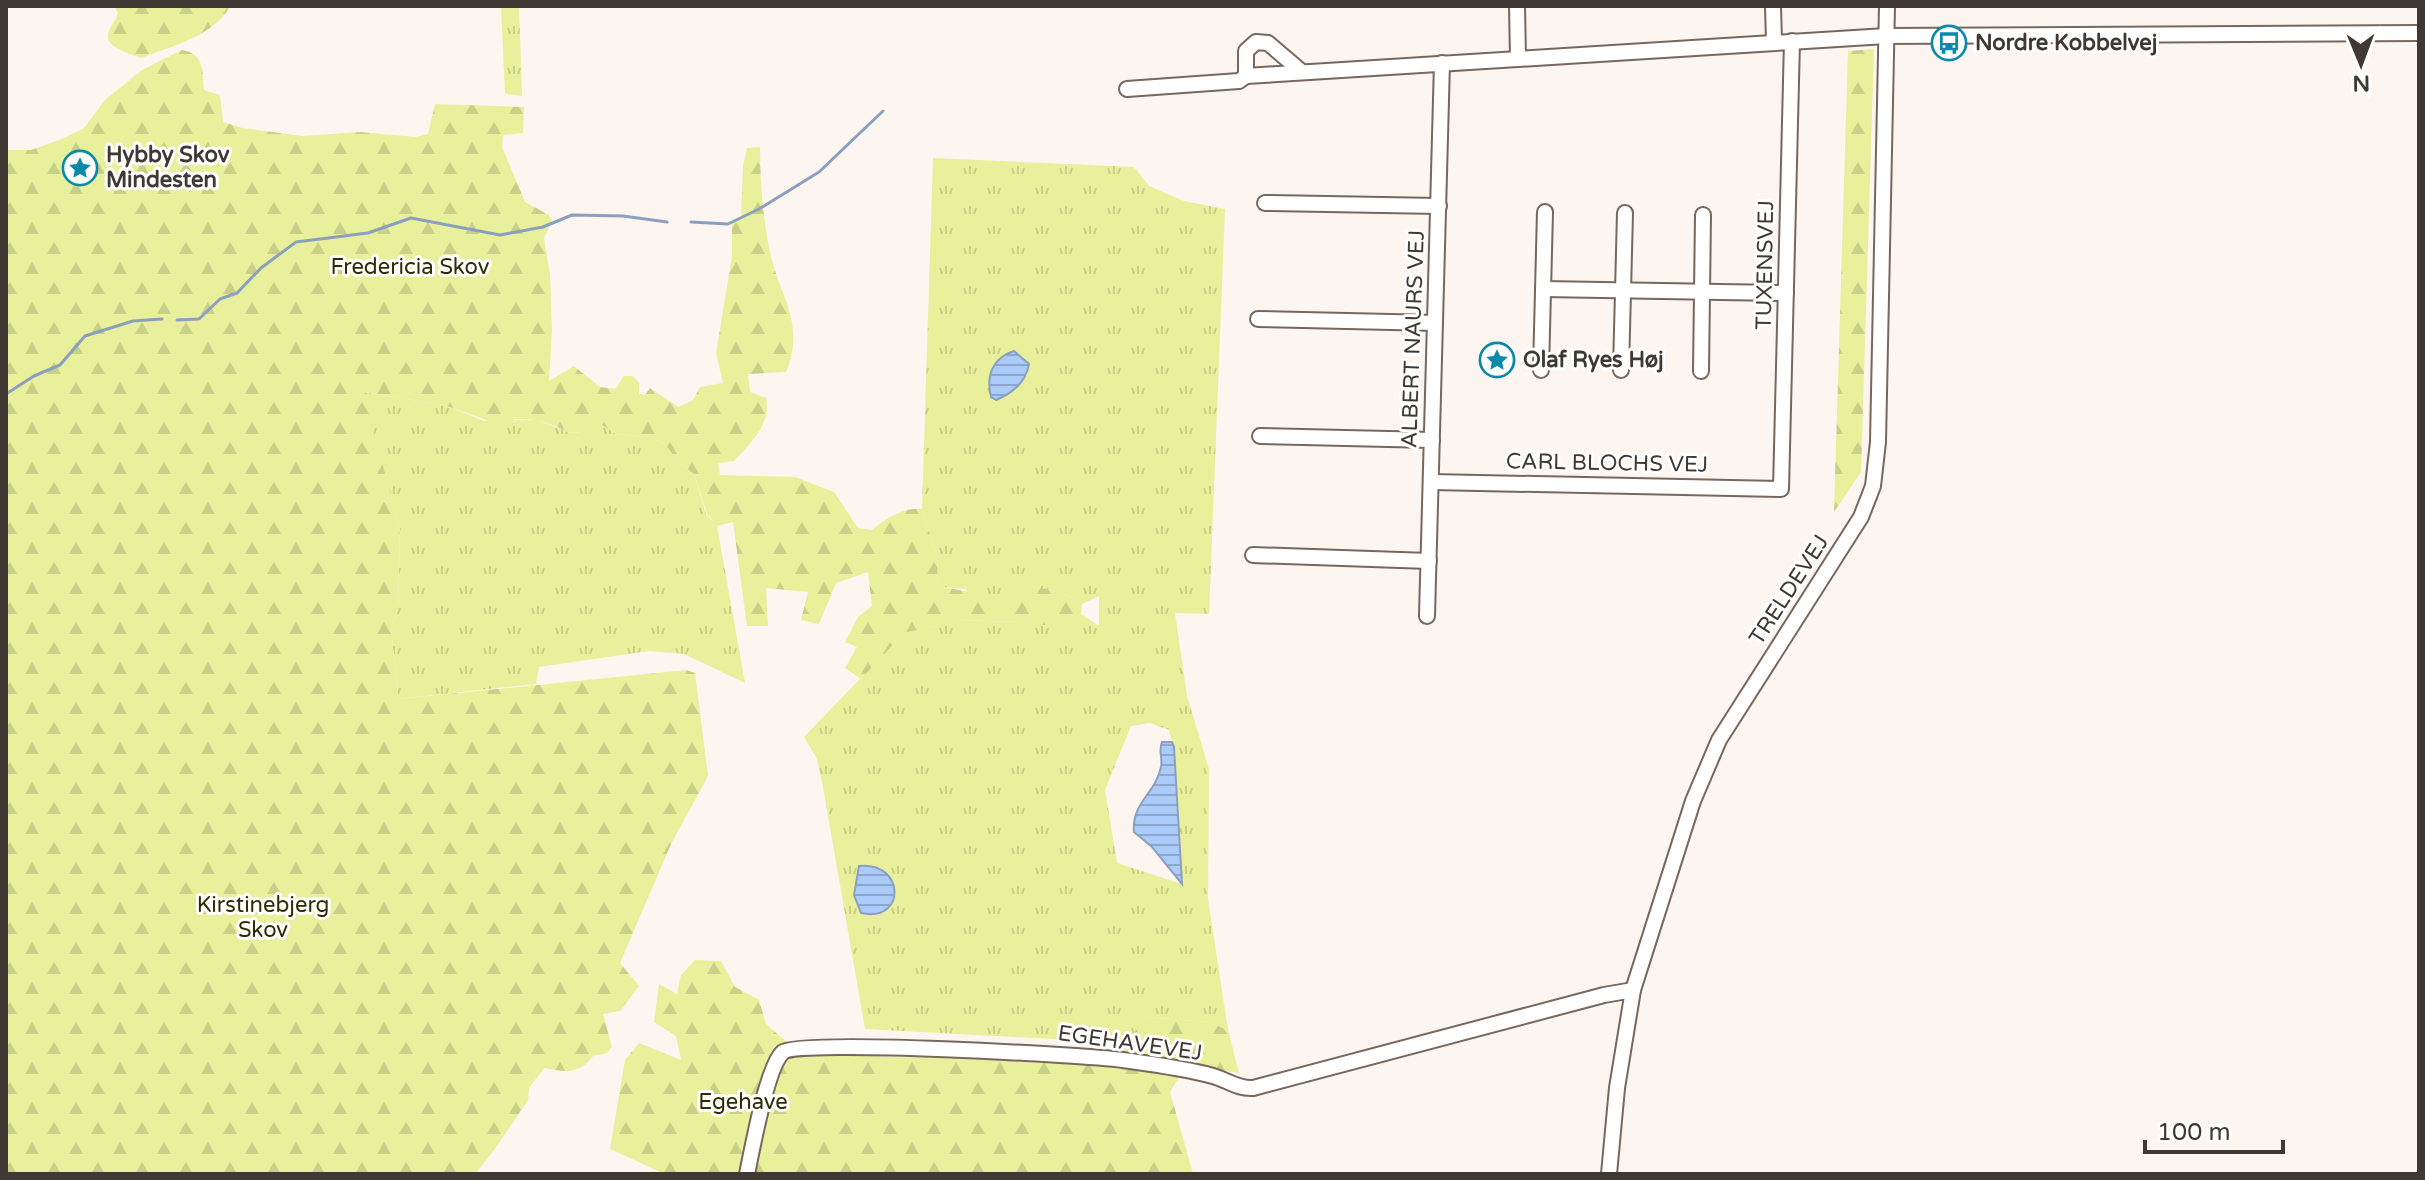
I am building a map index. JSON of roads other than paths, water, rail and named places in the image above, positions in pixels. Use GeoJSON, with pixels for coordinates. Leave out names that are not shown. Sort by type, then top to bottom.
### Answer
{"type":"FeatureCollection","features":[{"type":"Feature","properties":{"kind":"street"},"geometry":{"type":"LineString","coordinates":[[1517,6],[1518,59]]}},
{"type":"Feature","properties":{"kind":"street"},"geometry":{"type":"LineString","coordinates":[[1773,6],[1774,42]]}},
{"type":"Feature","properties":{"kind":"street","name":"TRELDEVEJ"},"geometry":{"type":"LineString","coordinates":[[1609,1174],[1617,1088],[1633,990],[1693,801],[1719,740],[1849,537],[1871,493],[1878,442],[1887,6]]}},
{"type":"Feature","properties":{"kind":"street"},"geometry":{"type":"LineString","coordinates":[[1127,89],[1239,81],[1246,76],[1302,72],[1886,36],[2419,33]]}},
{"type":"Feature","properties":{"kind":"street","name":"TUXENSVEJ"},"geometry":{"type":"LineString","coordinates":[[1781,489],[1792,41]]}},
{"type":"Feature","properties":{"kind":"street"},"geometry":{"type":"LineString","coordinates":[[1246,76],[1246,51],[1251,44],[1261,42],[1268,43],[1302,72]]}},
{"type":"Feature","properties":{"kind":"street","name":"ALBERT NAURS VEJ"},"geometry":{"type":"LineString","coordinates":[[1427,616],[1442,63]]}},
{"type":"Feature","properties":{"kind":"street"},"geometry":{"type":"LineString","coordinates":[[1265,203],[1439,206]]}},
{"type":"Feature","properties":{"kind":"street"},"geometry":{"type":"LineString","coordinates":[[1541,370],[1545,212]]}},
{"type":"Feature","properties":{"kind":"street"},"geometry":{"type":"LineString","coordinates":[[1621,370],[1625,213]]}},
{"type":"Feature","properties":{"kind":"street"},"geometry":{"type":"LineString","coordinates":[[1701,371],[1703,215]]}},
{"type":"Feature","properties":{"kind":"street"},"geometry":{"type":"LineString","coordinates":[[1543,289],[1786,293]]}},
{"type":"Feature","properties":{"kind":"street"},"geometry":{"type":"LineString","coordinates":[[1258,319],[1435,323]]}},
{"type":"Feature","properties":{"kind":"street"},"geometry":{"type":"LineString","coordinates":[[1260,436],[1432,440]]}},
{"type":"Feature","properties":{"kind":"street","name":"CARL BLOCHS VEJ"},"geometry":{"type":"LineString","coordinates":[[1431,482],[1781,489]]}},
{"type":"Feature","properties":{"kind":"street"},"geometry":{"type":"LineString","coordinates":[[1253,555],[1429,561]]}},
{"type":"Feature","properties":{"kind":"street","name":"EGEHAVEVEJ"},"geometry":{"type":"LineString","coordinates":[[747,1174],[771,1071],[782,1053],[795,1047],[1071,1055],[1185,1070],[1243,1089],[1633,990]]}},
{"type":"Feature","properties":{"kind":"water"},"geometry":{"type":"Polygon","coordinates":[[[1014,351],[1029,364],[1025,376],[1018,386],[996,400],[991,397],[992,369],[1000,358],[1014,351]]]}},
{"type":"Feature","properties":{"kind":"water"},"geometry":{"type":"Polygon","coordinates":[[[1162,742],[1172,742],[1174,747],[1182,884],[1152,847],[1134,832],[1136,813],[1158,776],[1162,742]]]}},
{"type":"Feature","properties":{"kind":"water"},"geometry":{"type":"Polygon","coordinates":[[[859,866],[874,867],[892,881],[893,901],[887,909],[876,914],[861,913],[854,895],[859,866]]]}},
{"type":"Feature","properties":{"kind":"waterway"},"geometry":{"type":"LineString","coordinates":[[691,222],[728,224],[759,209],[819,172],[883,111]]}},
{"type":"Feature","properties":{"kind":"waterway"},"geometry":{"type":"LineString","coordinates":[[177,320],[199,319],[220,299],[237,293],[261,268],[296,242],[368,233],[411,218],[500,235],[543,227],[572,215],[623,216],[667,222]]}},
{"type":"Feature","properties":{"kind":"waterway"},"geometry":{"type":"LineString","coordinates":[[6,394],[34,376],[60,365],[85,336],[133,321],[162,319]]}},
{"type":"Feature","properties":{"kind":"place","name":"Nordre Kobbelvej"},"geometry":{"type":"Point","coordinates":[1949,43]}},
{"type":"Feature","properties":{"kind":"place","name":"Hybby Skov Mindesten"},"geometry":{"type":"Point","coordinates":[80,168]}},
{"type":"Feature","properties":{"kind":"place","name":"Olaf Ryes Høj"},"geometry":{"type":"Point","coordinates":[1497,360]}},
{"type":"Feature","properties":{"kind":"park label","name":"Fredericia Skov"},"geometry":{"type":"Point","coordinates":[410,267]}},
{"type":"Feature","properties":{"kind":"park label","name":"Kirstinebjerg Skov"},"geometry":{"type":"Point","coordinates":[263,918]}},
{"type":"Feature","properties":{"kind":"park label","name":"Egehave"},"geometry":{"type":"Point","coordinates":[743,1102]}}]}
